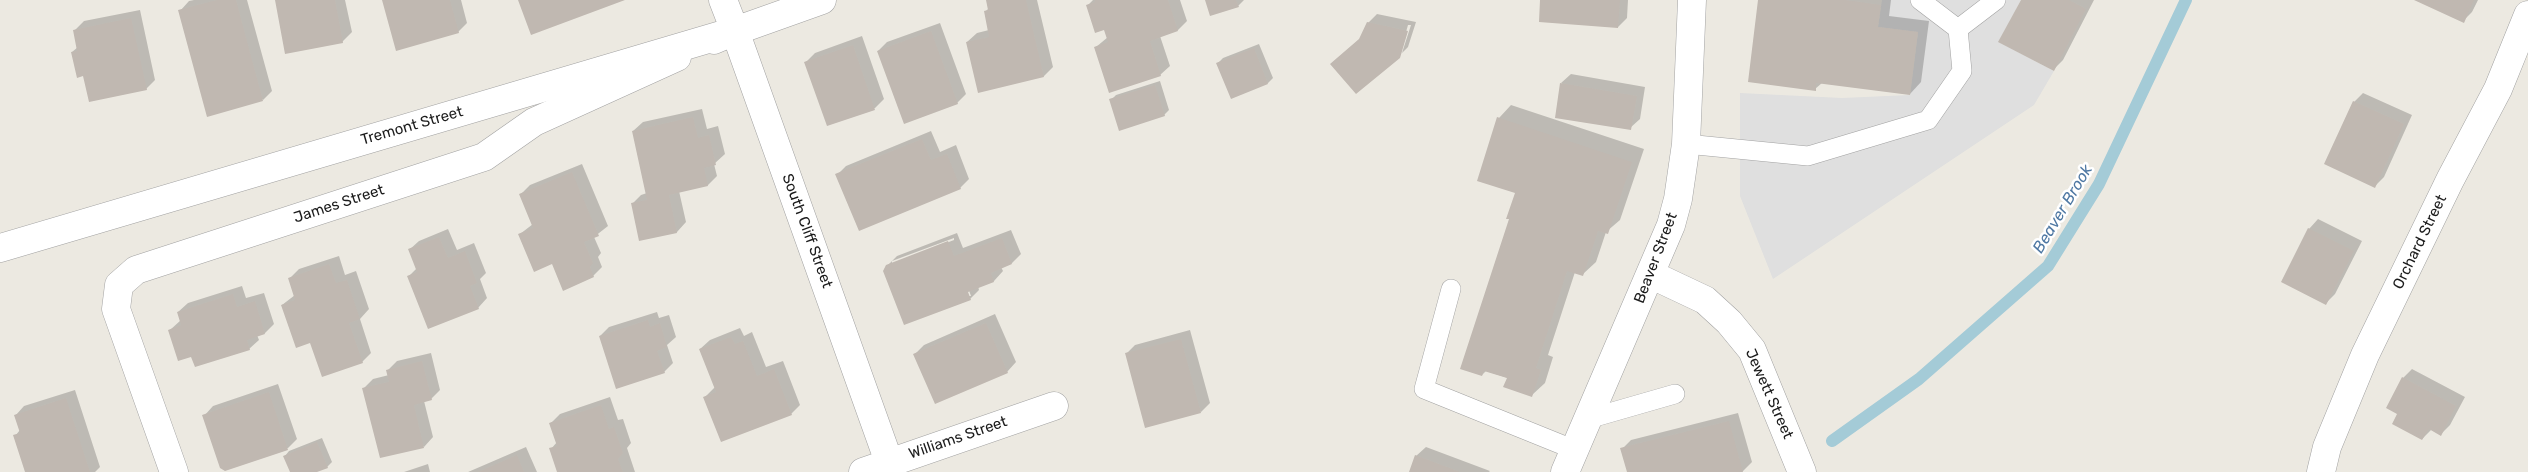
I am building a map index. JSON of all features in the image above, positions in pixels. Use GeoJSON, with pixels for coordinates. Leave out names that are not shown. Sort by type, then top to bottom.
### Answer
{"type":"FeatureCollection","features":[{"type":"Feature","properties":{"kind":"street","name":"South Cliff Street"},"geometry":{"type":"LineString","coordinates":[[723,0],[890,462]]}},
{"type":"Feature","properties":{"kind":"street","name":"Tremont Street"},"geometry":{"type":"LineString","coordinates":[[0,248],[735,31],[822,0]]}},
{"type":"Feature","properties":{"kind":"street","name":"Beaver Street"},"geometry":{"type":"LineString","coordinates":[[1570,461],[1652,275],[1671,225],[1678,199],[1686,144],[1692,0]]}},
{"type":"Feature","properties":{"kind":"street","name":"Orchard Street"},"geometry":{"type":"LineString","coordinates":[[2321,472],[2327,447],[2365,355],[2450,180],[2498,89],[2522,49],[2528,16]]}},
{"type":"Feature","properties":{"kind":"street","name":"James Street"},"geometry":{"type":"LineString","coordinates":[[174,472],[116,309],[118,285],[136,270],[484,157],[534,122],[735,31]]}},
{"type":"Feature","properties":{"kind":"street","name":"Jewett Street"},"geometry":{"type":"LineString","coordinates":[[1652,275],[1705,300],[1729,322],[1752,350],[1802,472]]}},
{"type":"Feature","properties":{"kind":"street","name":"Williams Street"},"geometry":{"type":"LineString","coordinates":[[863,472],[1054,406]]}},
{"type":"Feature","properties":{"kind":"lane"},"geometry":{"type":"LineString","coordinates":[[1686,144],[1808,156],[1928,120],[1962,71],[1958,29],[1920,0]]}},
{"type":"Feature","properties":{"kind":"lane"},"geometry":{"type":"LineString","coordinates":[[1958,29],[1996,0]]}},
{"type":"Feature","properties":{"kind":"lane"},"geometry":{"type":"LineString","coordinates":[[1451,289],[1424,389],[1570,461]]}},
{"type":"Feature","properties":{"kind":"lane"},"geometry":{"type":"LineString","coordinates":[[1588,419],[1675,394]]}},
{"type":"Feature","properties":{"kind":"shaded area"},"geometry":{"type":"Polygon","coordinates":[[[1882,0],[2021,0],[1999,42],[2054,71],[2034,105],[1773,279],[1740,196],[1740,93],[1842,98],[1910,95],[1918,32],[1878,27],[1882,0]]]}},
{"type":"Feature","properties":{"kind":"building"},"geometry":{"type":"Polygon","coordinates":[[[217,0],[236,0],[263,101],[207,117],[178,10],[217,0]]]}},
{"type":"Feature","properties":{"kind":"building"},"geometry":{"type":"Polygon","coordinates":[[[275,0],[335,0],[343,43],[285,54],[275,0]]]}},
{"type":"Feature","properties":{"kind":"building"},"geometry":{"type":"Polygon","coordinates":[[[382,0],[450,0],[459,33],[396,51],[382,0]]]}},
{"type":"Feature","properties":{"kind":"building"},"geometry":{"type":"Polygon","coordinates":[[[518,0],[625,0],[531,35],[518,0]]]}},
{"type":"Feature","properties":{"kind":"building"},"geometry":{"type":"Polygon","coordinates":[[[986,0],[1026,0],[1044,77],[978,93],[966,42],[989,37],[984,11],[988,10],[986,0]]]}},
{"type":"Feature","properties":{"kind":"building"},"geometry":{"type":"Polygon","coordinates":[[[1095,0],[1168,0],[1178,31],[1150,41],[1161,76],[1109,93],[1094,47],[1108,42],[1104,30],[1095,33],[1086,5],[1095,2],[1095,0]]]}},
{"type":"Feature","properties":{"kind":"building"},"geometry":{"type":"Polygon","coordinates":[[[1205,0],[1236,0],[1239,7],[1210,16],[1205,0]]]}},
{"type":"Feature","properties":{"kind":"building"},"geometry":{"type":"Polygon","coordinates":[[[1540,0],[1620,0],[1618,28],[1539,22],[1540,0]]]}},
{"type":"Feature","properties":{"kind":"building"},"geometry":{"type":"Polygon","coordinates":[[[1758,0],[1845,0],[1881,5],[1878,27],[1918,32],[1910,95],[1816,83],[1816,91],[1748,82],[1758,0]]]}},
{"type":"Feature","properties":{"kind":"building"},"geometry":{"type":"Polygon","coordinates":[[[2021,0],[2069,0],[2086,9],[2054,71],[1998,42],[2021,0]]]}},
{"type":"Feature","properties":{"kind":"building"},"geometry":{"type":"Polygon","coordinates":[[[2414,0],[2474,0],[2464,23],[2414,0]]]}},
{"type":"Feature","properties":{"kind":"building"},"geometry":{"type":"Polygon","coordinates":[[[131,18],[147,90],[89,102],[83,76],[77,78],[71,52],[77,51],[73,30],[131,18]]]}},
{"type":"Feature","properties":{"kind":"building"},"geometry":{"type":"Polygon","coordinates":[[[1367,22],[1408,31],[1400,58],[1356,94],[1330,64],[1359,39],[1367,22]]]}},
{"type":"Feature","properties":{"kind":"building"},"geometry":{"type":"Polygon","coordinates":[[[931,31],[958,104],[904,124],[877,51],[931,31]]]}},
{"type":"Feature","properties":{"kind":"building"},"geometry":{"type":"Polygon","coordinates":[[[853,45],[875,110],[827,126],[804,62],[853,45]]]}},
{"type":"Feature","properties":{"kind":"building"},"geometry":{"type":"Polygon","coordinates":[[[1254,48],[1268,84],[1231,99],[1216,63],[1254,48]]]}},
{"type":"Feature","properties":{"kind":"building"},"geometry":{"type":"Polygon","coordinates":[[[1560,83],[1637,96],[1631,130],[1555,118],[1560,83]]]}},
{"type":"Feature","properties":{"kind":"building"},"geometry":{"type":"Polygon","coordinates":[[[1155,85],[1165,116],[1119,131],[1109,99],[1155,85]]]}},
{"type":"Feature","properties":{"kind":"building"},"geometry":{"type":"Polygon","coordinates":[[[2353,101],[2404,124],[2375,188],[2324,164],[2353,101]]]}},
{"type":"Feature","properties":{"kind":"building"},"geometry":{"type":"Polygon","coordinates":[[[693,117],[698,138],[709,135],[716,165],[704,168],[708,186],[669,195],[677,233],[639,241],[631,203],[647,200],[632,131],[693,117]]]}},
{"type":"Feature","properties":{"kind":"building"},"geometry":{"type":"Polygon","coordinates":[[[1497,117],[1632,162],[1608,234],[1598,231],[1583,276],[1567,271],[1536,368],[1541,370],[1532,397],[1503,387],[1507,378],[1484,371],[1482,376],[1460,369],[1509,219],[1506,219],[1515,193],[1477,181],[1497,117]]]}},
{"type":"Feature","properties":{"kind":"building"},"geometry":{"type":"Polygon","coordinates":[[[922,139],[931,160],[947,154],[961,189],[859,231],[835,174],[922,139]]]}},
{"type":"Feature","properties":{"kind":"building"},"geometry":{"type":"Polygon","coordinates":[[[572,172],[599,236],[584,242],[593,263],[590,267],[594,277],[563,291],[552,264],[534,272],[518,234],[533,228],[519,194],[572,172]]]}},
{"type":"Feature","properties":{"kind":"building"},"geometry":{"type":"Polygon","coordinates":[[[2308,228],[2354,251],[2326,305],[2281,282],[2308,228]]]}},
{"type":"Feature","properties":{"kind":"building"},"geometry":{"type":"Polygon","coordinates":[[[439,237],[448,258],[465,251],[477,283],[470,286],[479,309],[428,329],[407,276],[417,272],[408,249],[439,237]]]}},
{"type":"Feature","properties":{"kind":"building"},"geometry":{"type":"Polygon","coordinates":[[[1002,238],[1012,264],[991,273],[994,282],[968,292],[971,300],[904,325],[883,271],[886,265],[948,241],[954,256],[1002,238]]]}},
{"type":"Feature","properties":{"kind":"building"},"geometry":{"type":"Polygon","coordinates":[[[329,264],[336,283],[347,280],[360,319],[349,323],[363,363],[322,377],[310,343],[296,348],[281,305],[295,300],[288,278],[329,264]]]}},
{"type":"Feature","properties":{"kind":"building"},"geometry":{"type":"Polygon","coordinates":[[[233,294],[237,307],[255,301],[265,334],[247,340],[250,350],[195,367],[191,357],[178,361],[168,330],[181,325],[177,312],[233,294]]]}},
{"type":"Feature","properties":{"kind":"building"},"geometry":{"type":"Polygon","coordinates":[[[648,320],[650,327],[660,323],[667,347],[657,351],[665,373],[616,389],[599,336],[648,320]]]}},
{"type":"Feature","properties":{"kind":"building"},"geometry":{"type":"Polygon","coordinates":[[[986,323],[1008,373],[935,404],[913,354],[986,323]]]}},
{"type":"Feature","properties":{"kind":"building"},"geometry":{"type":"Polygon","coordinates":[[[731,337],[735,344],[743,341],[757,376],[774,369],[792,415],[721,442],[703,397],[716,392],[699,349],[731,337]]]}},
{"type":"Feature","properties":{"kind":"building"},"geometry":{"type":"Polygon","coordinates":[[[1181,339],[1201,413],[1145,428],[1125,353],[1181,339]]]}},
{"type":"Feature","properties":{"kind":"building"},"geometry":{"type":"Polygon","coordinates":[[[422,361],[432,400],[414,405],[424,448],[380,458],[362,388],[389,382],[386,370],[422,361]]]}},
{"type":"Feature","properties":{"kind":"building"},"geometry":{"type":"Polygon","coordinates":[[[2402,377],[2456,406],[2441,436],[2429,429],[2422,440],[2392,424],[2397,414],[2386,408],[2402,377]]]}},
{"type":"Feature","properties":{"kind":"building"},"geometry":{"type":"Polygon","coordinates":[[[269,392],[288,450],[225,471],[220,468],[202,415],[269,392]]]}},
{"type":"Feature","properties":{"kind":"building"},"geometry":{"type":"Polygon","coordinates":[[[66,398],[90,472],[25,472],[13,435],[20,433],[14,415],[66,398]]]}},
{"type":"Feature","properties":{"kind":"building"},"geometry":{"type":"Polygon","coordinates":[[[601,405],[609,429],[614,427],[623,453],[618,459],[623,472],[557,472],[549,448],[557,446],[549,423],[601,405]]]}},
{"type":"Feature","properties":{"kind":"building"},"geometry":{"type":"Polygon","coordinates":[[[1729,421],[1743,472],[1627,472],[1620,448],[1729,421]]]}},
{"type":"Feature","properties":{"kind":"building"},"geometry":{"type":"Polygon","coordinates":[[[317,442],[328,468],[317,472],[290,472],[283,456],[317,442]]]}},
{"type":"Feature","properties":{"kind":"building"},"geometry":{"type":"Polygon","coordinates":[[[517,455],[524,472],[478,472],[517,455]]]}},
{"type":"Feature","properties":{"kind":"building"},"geometry":{"type":"Polygon","coordinates":[[[1415,455],[1460,472],[1409,472],[1415,455]]]}},
{"type":"Feature","properties":{"kind":"waterway","name":"Beaver Brook"},"geometry":{"type":"LineString","coordinates":[[1832,441],[1919,379],[2048,266],[2099,184],[2186,0]]}}]}
